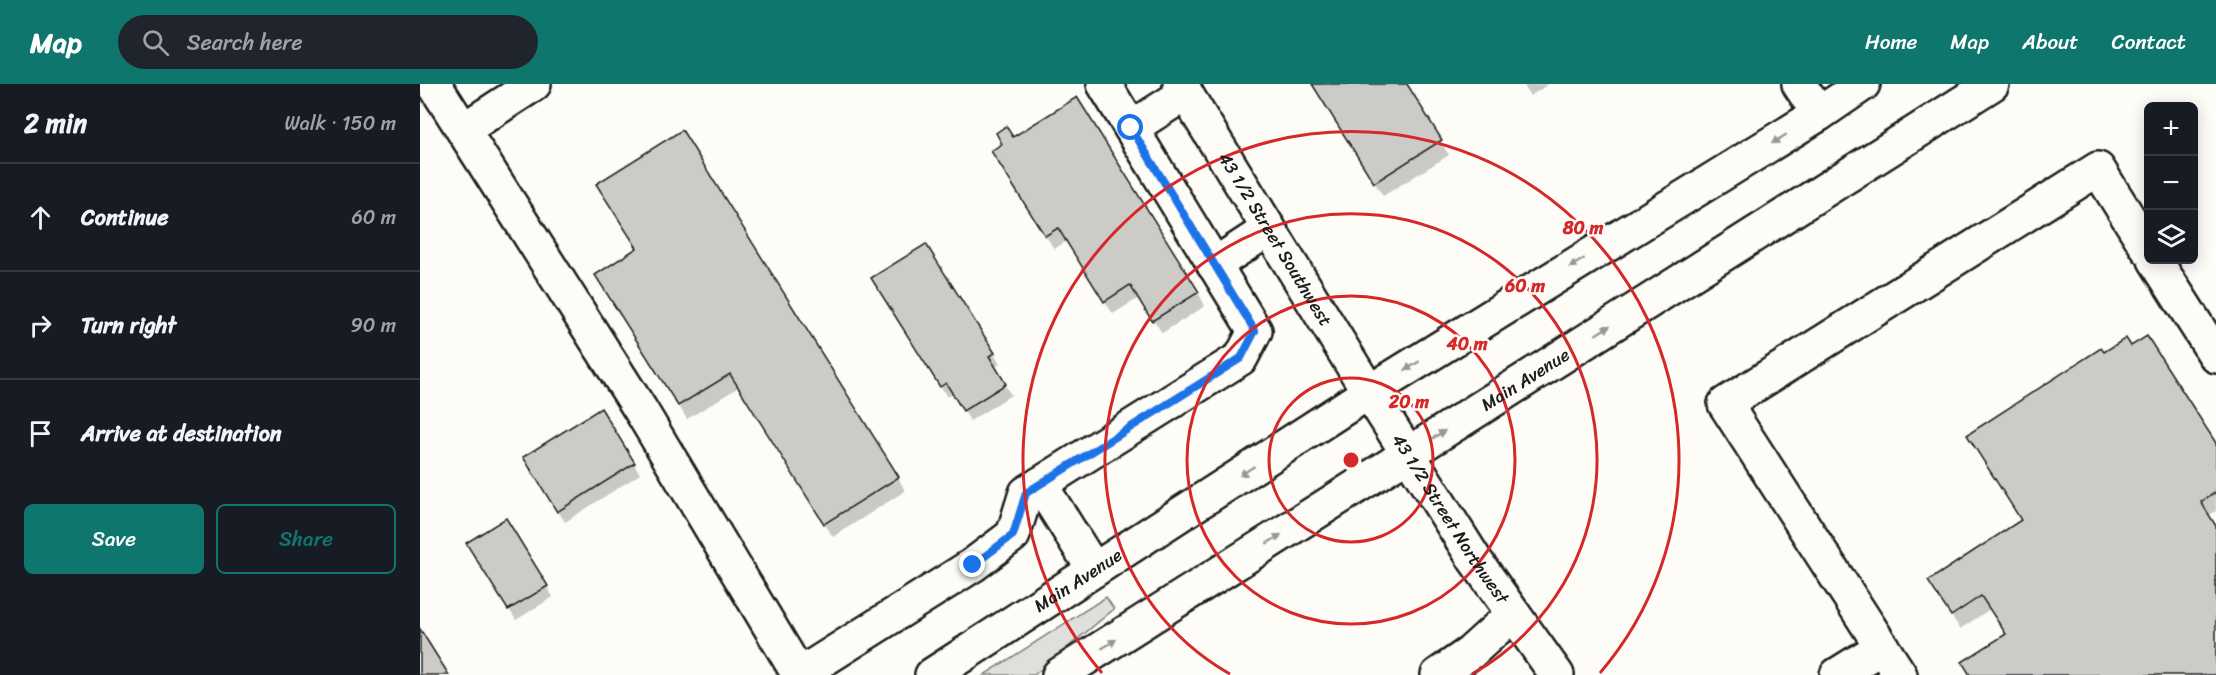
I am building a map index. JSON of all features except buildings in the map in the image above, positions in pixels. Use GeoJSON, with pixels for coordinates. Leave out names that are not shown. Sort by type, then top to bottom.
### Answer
{"type":"FeatureCollection","features":[{"type":"Feature","properties":{"kind":"main road"},"geometry":{"type":"LineString","coordinates":[[434,84],[640,409],[799,675],[973,565],[1013,535],[1026,493],[1241,358],[1255,331],[1104,84]]}},
{"type":"Feature","properties":{"kind":"main road"},"geometry":{"type":"LineString","coordinates":[[463,130],[534,84]]}},
{"type":"Feature","properties":{"kind":"main road"},"geometry":{"type":"LineString","coordinates":[[1799,84],[1819,114]]}},
{"type":"Feature","properties":{"kind":"main road","name":"Main Avenue"},"geometry":{"type":"LineString","coordinates":[[932,675],[1369,393],[1819,114],[1863,84]]}},
{"type":"Feature","properties":{"kind":"main road","name":"Main Avenue"},"geometry":{"type":"LineString","coordinates":[[1059,675],[1992,84]]}},
{"type":"Feature","properties":{"kind":"main road"},"geometry":{"type":"LineString","coordinates":[[1131,128],[1183,89]]}},
{"type":"Feature","properties":{"kind":"main road","name":"43 1/2 Street Southwest"},"geometry":{"type":"LineString","coordinates":[[1183,89],[1369,393]]}},
{"type":"Feature","properties":{"kind":"main road"},"geometry":{"type":"LineString","coordinates":[[1900,675],[1725,404],[2098,169],[2144,243]]}},
{"type":"Feature","properties":{"kind":"main road"},"geometry":{"type":"LineString","coordinates":[[1214,265],[1269,229]]}},
{"type":"Feature","properties":{"kind":"main road"},"geometry":{"type":"LineString","coordinates":[[2158,264],[2216,356]]}},
{"type":"Feature","properties":{"kind":"main road","name":"43 1/2 Street Northwest"},"geometry":{"type":"LineString","coordinates":[[1369,393],[1475,560],[1557,675]]}},
{"type":"Feature","properties":{"kind":"main road"},"geometry":{"type":"LineString","coordinates":[[1040,484],[1094,570]]}},
{"type":"Feature","properties":{"kind":"main road"},"geometry":{"type":"LineString","coordinates":[[1438,675],[1470,653],[1513,614]]}},
{"type":"Feature","properties":{"kind":"main road"},"geometry":{"type":"LineString","coordinates":[[1837,675],[1882,647]]}},
{"type":"Feature","properties":{"kind":"shaded area"},"geometry":{"type":"Polygon","coordinates":[[[1106,597],[1114,609],[1034,675],[984,675],[1106,597]]]}},
{"type":"Feature","properties":{"kind":"route"},"geometry":{"type":"LineString","coordinates":[[973,565],[1013,535],[1026,493],[1241,358],[1255,331],[1131,128]]}}]}
